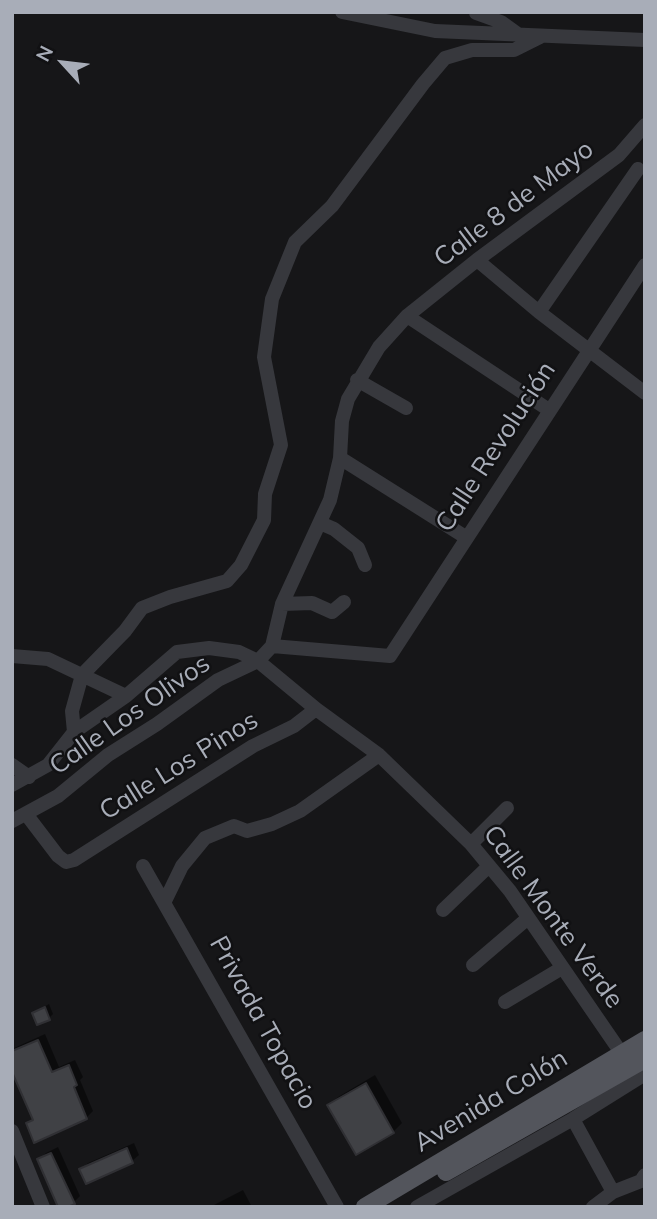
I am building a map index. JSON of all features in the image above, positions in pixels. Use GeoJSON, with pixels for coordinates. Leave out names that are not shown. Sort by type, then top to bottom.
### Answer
{"type":"FeatureCollection","features":[{"type":"Feature","properties":{"kind":"main road","name":"Avenida Colón"},"geometry":{"type":"LineString","coordinates":[[365,1207],[633,1068],[645,1040]]}},
{"type":"Feature","properties":{"kind":"main road","name":"Avenida Colón"},"geometry":{"type":"LineString","coordinates":[[385,1207],[645,1059]]}},
{"type":"Feature","properties":{"kind":"street"},"geometry":{"type":"LineString","coordinates":[[342,12],[435,31],[641,40]]}},
{"type":"Feature","properties":{"kind":"street"},"geometry":{"type":"LineString","coordinates":[[475,34],[476,13],[502,22],[520,36]]}},
{"type":"Feature","properties":{"kind":"street"},"geometry":{"type":"LineString","coordinates":[[438,67],[442,49],[451,32]]}},
{"type":"Feature","properties":{"kind":"street"},"geometry":{"type":"LineString","coordinates":[[74,732],[72,711],[82,675],[125,631],[142,608],[227,581],[241,565],[264,520],[265,494],[281,445],[264,357],[272,299],[295,242],[332,206],[445,58],[472,50],[514,50],[540,37]]}},
{"type":"Feature","properties":{"kind":"street","name":"Calle 8 de Mayo"},"geometry":{"type":"LineString","coordinates":[[272,646],[282,604],[330,500],[340,458],[342,421],[348,398],[379,346],[407,316],[477,260],[619,155],[645,125]]}},
{"type":"Feature","properties":{"kind":"street"},"geometry":{"type":"LineString","coordinates":[[539,312],[641,172],[619,155]]}},
{"type":"Feature","properties":{"kind":"street"},"geometry":{"type":"LineString","coordinates":[[477,260],[539,312],[645,393]]}},
{"type":"Feature","properties":{"kind":"street","name":"Calle Revolución"},"geometry":{"type":"LineString","coordinates":[[272,646],[390,656],[588,350],[639,285],[645,265]]}},
{"type":"Feature","properties":{"kind":"street"},"geometry":{"type":"LineString","coordinates":[[407,316],[549,410]]}},
{"type":"Feature","properties":{"kind":"street"},"geometry":{"type":"LineString","coordinates":[[357,380],[406,408]]}},
{"type":"Feature","properties":{"kind":"street"},"geometry":{"type":"LineString","coordinates":[[340,458],[467,538]]}},
{"type":"Feature","properties":{"kind":"street"},"geometry":{"type":"LineString","coordinates":[[320,523],[334,529],[358,548],[365,565]]}},
{"type":"Feature","properties":{"kind":"street"},"geometry":{"type":"LineString","coordinates":[[282,604],[312,603],[332,612],[344,601]]}},
{"type":"Feature","properties":{"kind":"street","name":"Calle Los Olivos"},"geometry":{"type":"LineString","coordinates":[[12,821],[58,796],[108,755],[218,680],[258,661],[272,646]]}},
{"type":"Feature","properties":{"kind":"street"},"geometry":{"type":"LineString","coordinates":[[12,785],[48,765],[74,732],[126,696],[177,652],[209,648],[239,652],[258,661]]}},
{"type":"Feature","properties":{"kind":"street"},"geometry":{"type":"LineString","coordinates":[[12,656],[48,659],[126,696]]}},
{"type":"Feature","properties":{"kind":"street","name":"Calle Monte Verde"},"geometry":{"type":"LineString","coordinates":[[258,661],[316,709],[379,755],[471,844],[528,918],[633,1068]]}},
{"type":"Feature","properties":{"kind":"street","name":"Calle Los Pinos"},"geometry":{"type":"LineString","coordinates":[[26,814],[58,856],[66,862],[74,860],[253,746],[294,726],[316,709]]}},
{"type":"Feature","properties":{"kind":"street"},"geometry":{"type":"LineString","coordinates":[[165,901],[182,866],[205,838],[234,826],[247,831],[272,824],[290,815],[379,755]]}},
{"type":"Feature","properties":{"kind":"street"},"geometry":{"type":"LineString","coordinates":[[12,765],[29,777]]}},
{"type":"Feature","properties":{"kind":"street"},"geometry":{"type":"LineString","coordinates":[[471,844],[506,808]]}},
{"type":"Feature","properties":{"kind":"street","name":"Privada Topacio"},"geometry":{"type":"LineString","coordinates":[[143,866],[337,1207]]}},
{"type":"Feature","properties":{"kind":"street"},"geometry":{"type":"LineString","coordinates":[[443,910],[489,866]]}},
{"type":"Feature","properties":{"kind":"street"},"geometry":{"type":"LineString","coordinates":[[473,965],[528,918]]}},
{"type":"Feature","properties":{"kind":"street"},"geometry":{"type":"LineString","coordinates":[[505,1002],[562,968]]}},
{"type":"Feature","properties":{"kind":"street"},"geometry":{"type":"LineString","coordinates":[[417,1207],[573,1119],[633,1068]]}},
{"type":"Feature","properties":{"kind":"street"},"geometry":{"type":"LineString","coordinates":[[573,1119],[613,1192]]}},
{"type":"Feature","properties":{"kind":"street"},"geometry":{"type":"LineString","coordinates":[[12,1131],[43,1207]]}},
{"type":"Feature","properties":{"kind":"street"},"geometry":{"type":"LineString","coordinates":[[593,1207],[613,1192],[641,1181],[645,1175]]}},
{"type":"Feature","properties":{"kind":"building"},"geometry":{"type":"Polygon","coordinates":[[[45,1007],[50,1020],[37,1025],[32,1013],[45,1007]]]}},
{"type":"Feature","properties":{"kind":"building"},"geometry":{"type":"Polygon","coordinates":[[[38,1040],[52,1072],[69,1065],[77,1085],[74,1087],[87,1119],[34,1143],[26,1123],[33,1120],[12,1072],[12,1051],[38,1040]]]}},
{"type":"Feature","properties":{"kind":"building"},"geometry":{"type":"Polygon","coordinates":[[[366,1083],[394,1133],[356,1155],[327,1105],[366,1083]]]}},
{"type":"Feature","properties":{"kind":"building"},"geometry":{"type":"Polygon","coordinates":[[[127,1148],[133,1163],[86,1184],[79,1169],[127,1148]]]}},
{"type":"Feature","properties":{"kind":"building"},"geometry":{"type":"Polygon","coordinates":[[[51,1153],[75,1204],[68,1207],[58,1207],[37,1159],[51,1153]]]}}]}
